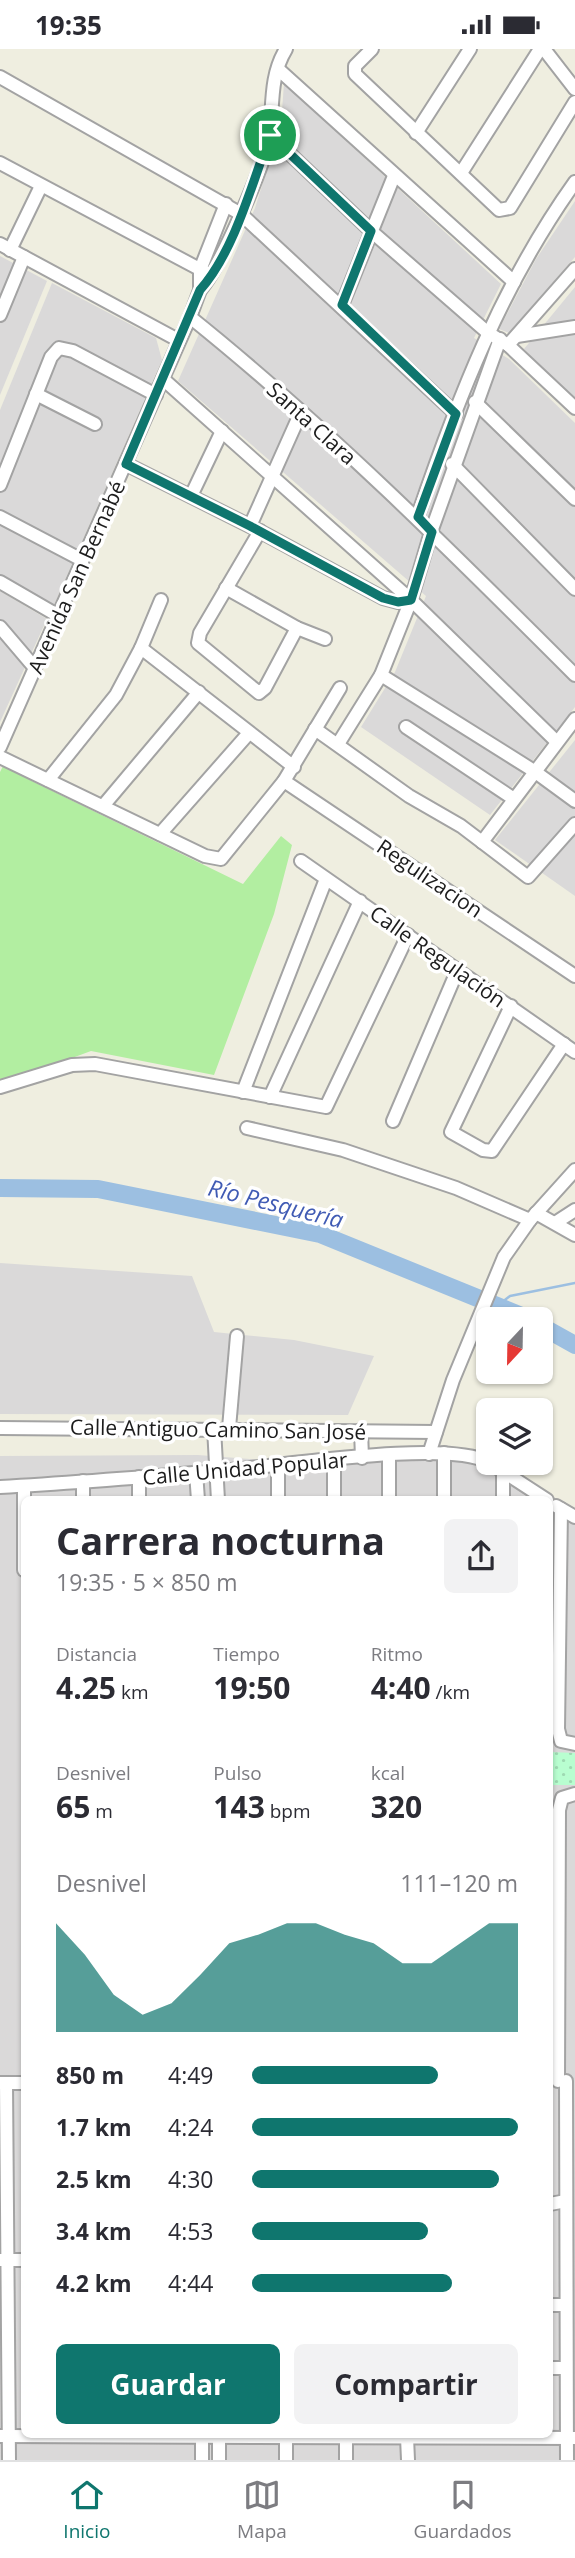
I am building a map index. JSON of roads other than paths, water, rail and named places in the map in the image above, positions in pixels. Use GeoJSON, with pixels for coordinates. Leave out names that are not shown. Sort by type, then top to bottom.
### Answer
{"type":"FeatureCollection","features":[{"type":"Feature","properties":{"kind":"street"},"geometry":{"type":"LineString","coordinates":[[372,49],[355,66],[355,73],[499,210],[505,211],[575,102]]}},
{"type":"Feature","properties":{"kind":"street"},"geometry":{"type":"LineString","coordinates":[[416,133],[470,49]]}},
{"type":"Feature","properties":{"kind":"street"},"geometry":{"type":"LineString","coordinates":[[461,173],[542,49],[575,89]]}},
{"type":"Feature","properties":{"kind":"street","name":"Avenida San Bernabé"},"geometry":{"type":"LineString","coordinates":[[200,290],[213,276],[241,213],[270,135],[271,100],[280,51]]}},
{"type":"Feature","properties":{"kind":"street"},"geometry":{"type":"LineString","coordinates":[[278,69],[514,282]]}},
{"type":"Feature","properties":{"kind":"street"},"geometry":{"type":"LineString","coordinates":[[0,77],[241,213],[456,414]]}},
{"type":"Feature","properties":{"kind":"street"},"geometry":{"type":"LineString","coordinates":[[270,135],[371,231],[487,332],[509,340],[568,393],[575,408]]}},
{"type":"Feature","properties":{"kind":"street"},"geometry":{"type":"LineString","coordinates":[[0,163],[213,276]]}},
{"type":"Feature","properties":{"kind":"street"},"geometry":{"type":"LineString","coordinates":[[342,305],[394,176]]}},
{"type":"Feature","properties":{"kind":"street"},"geometry":{"type":"LineString","coordinates":[[418,517],[487,332],[575,182]]}},
{"type":"Feature","properties":{"kind":"street"},"geometry":{"type":"LineString","coordinates":[[41,186],[5,247],[178,340]]}},
{"type":"Feature","properties":{"kind":"street","name":"Avenida San Bernabé"},"geometry":{"type":"LineString","coordinates":[[1,742],[80,559],[126,464],[190,317],[200,290],[200,270],[226,204]]}},
{"type":"Feature","properties":{"kind":"street"},"geometry":{"type":"LineString","coordinates":[[0,315],[24,257]]}},
{"type":"Feature","properties":{"kind":"street"},"geometry":{"type":"LineString","coordinates":[[338,744],[381,675],[411,600],[432,532],[478,405],[509,340],[575,269]]}},
{"type":"Feature","properties":{"kind":"street","name":"Santa Clara"},"geometry":{"type":"LineString","coordinates":[[190,317],[418,517],[575,675]]}},
{"type":"Feature","properties":{"kind":"street"},"geometry":{"type":"LineString","coordinates":[[509,340],[575,327]]}},
{"type":"Feature","properties":{"kind":"street"},"geometry":{"type":"LineString","coordinates":[[0,485],[51,356],[59,348],[73,351],[156,395]]}},
{"type":"Feature","properties":{"kind":"street"},"geometry":{"type":"LineString","coordinates":[[163,379],[411,600],[557,742]]}},
{"type":"Feature","properties":{"kind":"street"},"geometry":{"type":"LineString","coordinates":[[465,393],[575,499]]}},
{"type":"Feature","properties":{"kind":"street"},"geometry":{"type":"LineString","coordinates":[[36,394],[95,424]]}},
{"type":"Feature","properties":{"kind":"street"},"geometry":{"type":"LineString","coordinates":[[297,628],[260,693],[198,643],[200,633],[226,588],[255,528],[271,473],[301,412]]}},
{"type":"Feature","properties":{"kind":"street"},"geometry":{"type":"LineString","coordinates":[[191,496],[222,431]]}},
{"type":"Feature","properties":{"kind":"street"},"geometry":{"type":"LineString","coordinates":[[442,454],[575,589]]}},
{"type":"Feature","properties":{"kind":"street"},"geometry":{"type":"LineString","coordinates":[[126,464],[255,528],[383,598],[398,602],[411,600]]}},
{"type":"Feature","properties":{"kind":"street"},"geometry":{"type":"LineString","coordinates":[[0,517],[80,559]]}},
{"type":"Feature","properties":{"kind":"street"},"geometry":{"type":"LineString","coordinates":[[0,582],[57,615]]}},
{"type":"Feature","properties":{"kind":"street"},"geometry":{"type":"LineString","coordinates":[[226,588],[297,628],[325,639]]}},
{"type":"Feature","properties":{"kind":"street"},"geometry":{"type":"LineString","coordinates":[[48,779],[116,695],[141,648],[161,600]]}},
{"type":"Feature","properties":{"kind":"street"},"geometry":{"type":"LineString","coordinates":[[0,627],[35,668]]}},
{"type":"Feature","properties":{"kind":"street"},"geometry":{"type":"LineString","coordinates":[[141,648],[293,767]]}},
{"type":"Feature","properties":{"kind":"street"},"geometry":{"type":"LineString","coordinates":[[381,675],[534,771],[575,801]]}},
{"type":"Feature","properties":{"kind":"street"},"geometry":{"type":"LineString","coordinates":[[0,757],[205,856],[220,859],[228,854],[284,782],[340,688]]}},
{"type":"Feature","properties":{"kind":"street"},"geometry":{"type":"LineString","coordinates":[[103,806],[199,692]]}},
{"type":"Feature","properties":{"kind":"street"},"geometry":{"type":"LineString","coordinates":[[482,842],[575,719]]}},
{"type":"Feature","properties":{"kind":"street"},"geometry":{"type":"LineString","coordinates":[[406,727],[514,799]]}},
{"type":"Feature","properties":{"kind":"street"},"geometry":{"type":"LineString","coordinates":[[315,729],[408,796],[482,842],[528,877],[575,824]]}},
{"type":"Feature","properties":{"kind":"street"},"geometry":{"type":"LineString","coordinates":[[160,834],[249,733]]}},
{"type":"Feature","properties":{"kind":"street","name":"Regulizacion"},"geometry":{"type":"LineString","coordinates":[[284,782],[575,976]]}},
{"type":"Feature","properties":{"kind":"street","name":"Calle Regulación"},"geometry":{"type":"LineString","coordinates":[[301,861],[570,1048]]}},
{"type":"Feature","properties":{"kind":"street"},"geometry":{"type":"LineString","coordinates":[[243,1092],[326,879]]}},
{"type":"Feature","properties":{"kind":"street"},"geometry":{"type":"LineString","coordinates":[[270,1097],[360,901]]}},
{"type":"Feature","properties":{"kind":"street"},"geometry":{"type":"LineString","coordinates":[[0,1087],[72,1065],[95,1064],[326,1107],[408,935]]}},
{"type":"Feature","properties":{"kind":"street"},"geometry":{"type":"LineString","coordinates":[[393,1121],[458,969]]}},
{"type":"Feature","properties":{"kind":"street"},"geometry":{"type":"LineString","coordinates":[[511,1006],[451,1132],[483,1150],[492,1151],[570,1048]]}},
{"type":"Feature","properties":{"kind":"street"},"geometry":{"type":"LineString","coordinates":[[247,1128],[343,1150],[568,1228],[575,1210]]}},
{"type":"Feature","properties":{"kind":"street"},"geometry":{"type":"LineString","coordinates":[[429,1454],[453,1380],[499,1268],[533,1217],[575,1170]]}},
{"type":"Feature","properties":{"kind":"street"},"geometry":{"type":"LineString","coordinates":[[229,1428],[237,1336]]}},
{"type":"Feature","properties":{"kind":"street","name":"Calle Antiguo Camino San José"},"geometry":{"type":"LineString","coordinates":[[0,1427],[436,1432]]}},
{"type":"Feature","properties":{"kind":"street"},"geometry":{"type":"LineString","coordinates":[[214,1428],[218,1496]]}},
{"type":"Feature","properties":{"kind":"street"},"geometry":{"type":"LineString","coordinates":[[361,1430],[362,1458]]}},
{"type":"Feature","properties":{"kind":"street"},"geometry":{"type":"LineString","coordinates":[[444,1453],[444,1496]]}},
{"type":"Feature","properties":{"kind":"street","name":"Calle Unidad Popular"},"geometry":{"type":"LineString","coordinates":[[0,1487],[389,1456],[444,1453],[467,1454],[476,1458]]}},
{"type":"Feature","properties":{"kind":"street"},"geometry":{"type":"LineString","coordinates":[[389,1456],[389,1496]]}},
{"type":"Feature","properties":{"kind":"street"},"geometry":{"type":"LineString","coordinates":[[334,1461],[334,1496]]}},
{"type":"Feature","properties":{"kind":"street"},"geometry":{"type":"LineString","coordinates":[[278,1465],[278,1496]]}},
{"type":"Feature","properties":{"kind":"street"},"geometry":{"type":"LineString","coordinates":[[196,1472],[198,1496]]}},
{"type":"Feature","properties":{"kind":"street"},"geometry":{"type":"LineString","coordinates":[[503,1475],[503,1496]]}},
{"type":"Feature","properties":{"kind":"street","name":"Calle Unidad Popular"},"geometry":{"type":"LineString","coordinates":[[509,1475],[541,1496]]}},
{"type":"Feature","properties":{"kind":"street"},"geometry":{"type":"LineString","coordinates":[[139,1476],[139,1496]]}},
{"type":"Feature","properties":{"kind":"street"},"geometry":{"type":"LineString","coordinates":[[83,1481],[83,1496]]}},
{"type":"Feature","properties":{"kind":"street"},"geometry":{"type":"LineString","coordinates":[[24,1486],[24,1496]]}},
{"type":"Feature","properties":{"kind":"street","name":"Calle Unidad Popular"},"geometry":{"type":"LineString","coordinates":[[553,1504],[575,1517]]}},
{"type":"Feature","properties":{"kind":"street"},"geometry":{"type":"LineString","coordinates":[[553,1541],[558,1729],[561,1741],[575,1744]]}},
{"type":"Feature","properties":{"kind":"street"},"geometry":{"type":"LineString","coordinates":[[567,2460],[571,2438],[566,2368],[566,2305],[571,2261],[562,2081],[559,1810],[562,1798],[575,1794]]}},
{"type":"Feature","properties":{"kind":"street"},"geometry":{"type":"LineString","coordinates":[[9,2460],[5,2436],[3,2083],[21,2083]]}},
{"type":"Feature","properties":{"kind":"street"},"geometry":{"type":"LineString","coordinates":[[553,2203],[566,2201]]}},
{"type":"Feature","properties":{"kind":"street"},"geometry":{"type":"LineString","coordinates":[[553,2305],[566,2305]]}},
{"type":"Feature","properties":{"kind":"street"},"geometry":{"type":"LineString","coordinates":[[553,2368],[566,2368]]}},
{"type":"Feature","properties":{"kind":"street"},"geometry":{"type":"LineString","coordinates":[[202,2438],[202,2460]]}},
{"type":"Feature","properties":{"kind":"street"},"geometry":{"type":"LineString","coordinates":[[219,2438],[219,2460]]}},
{"type":"Feature","properties":{"kind":"street"},"geometry":{"type":"LineString","coordinates":[[286,2438],[286,2460]]}},
{"type":"Feature","properties":{"kind":"street"},"geometry":{"type":"LineString","coordinates":[[346,2438],[346,2460]]}},
{"type":"Feature","properties":{"kind":"street"},"geometry":{"type":"LineString","coordinates":[[407,2438],[408,2460]]}},
{"type":"Feature","properties":{"kind":"street"},"geometry":{"type":"LineString","coordinates":[[553,2438],[571,2438]]}},
{"type":"Feature","properties":{"kind":"waterway","name":"Río Pesquería"},"geometry":{"type":"LineString","coordinates":[[0,1188],[98,1189],[320,1234],[499,1307]]}},
{"type":"Feature","properties":{"kind":"waterway"},"geometry":{"type":"LineString","coordinates":[[497,1306],[510,1296],[575,1283]]}},
{"type":"Feature","properties":{"kind":"waterway","name":"Río Pesquería"},"geometry":{"type":"LineString","coordinates":[[553,1333],[575,1345]]}}]}
